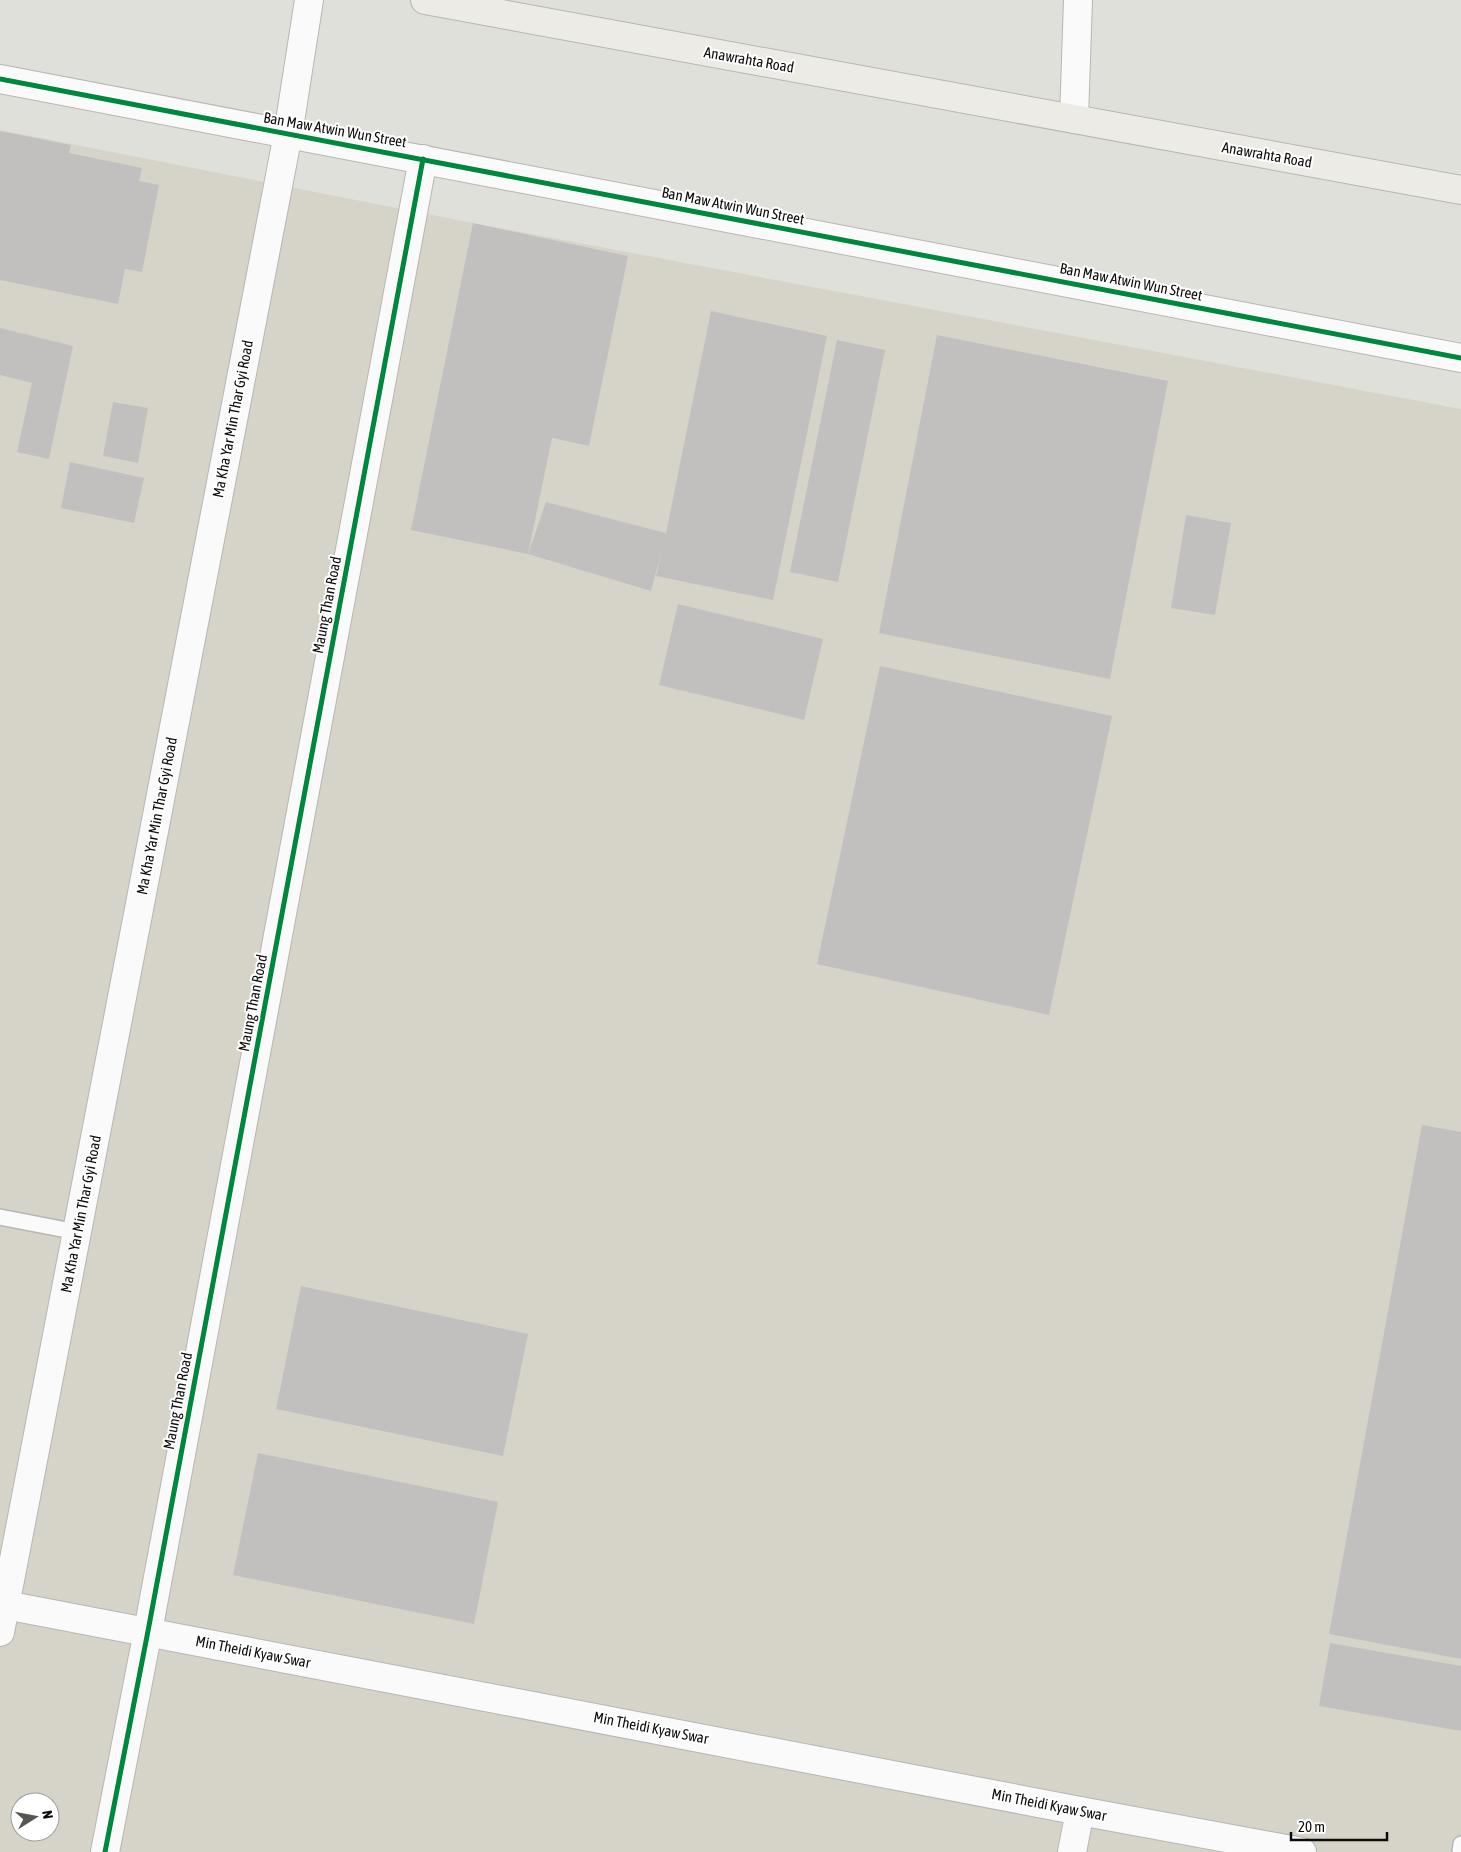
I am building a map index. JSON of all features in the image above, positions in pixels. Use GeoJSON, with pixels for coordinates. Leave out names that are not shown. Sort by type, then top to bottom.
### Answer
{"type":"FeatureCollection","features":[{"type":"Feature","properties":{"kind":"main road","name":"Anawrahta Road"},"geometry":{"type":"LineString","coordinates":[[425,0],[1461,190]]}},
{"type":"Feature","properties":{"kind":"street","name":"Ma Kha Yar Min Thar Gyi Road"},"geometry":{"type":"LineString","coordinates":[[0,1632],[3,1604],[77,1232],[288,134],[309,0]]}},
{"type":"Feature","properties":{"kind":"street"},"geometry":{"type":"LineString","coordinates":[[1074,119],[1078,0]]}},
{"type":"Feature","properties":{"kind":"street","name":"Ban Maw Atwin Wun Street"},"geometry":{"type":"LineString","coordinates":[[0,79],[1461,358]]}},
{"type":"Feature","properties":{"kind":"street","name":"Maung Than Road"},"geometry":{"type":"LineString","coordinates":[[105,1852],[423,159]]}},
{"type":"Feature","properties":{"kind":"street","name":"Min Theidi Kyaw Swar"},"geometry":{"type":"LineString","coordinates":[[3,1604],[1302,1852]]}},
{"type":"Feature","properties":{"kind":"street"},"geometry":{"type":"LineString","coordinates":[[1072,1852],[1080,1811]]}},
{"type":"Feature","properties":{"kind":"lane"},"geometry":{"type":"LineString","coordinates":[[0,1217],[77,1232]]}},
{"type":"Feature","properties":{"kind":"lane"},"geometry":{"type":"LineString","coordinates":[[1460,1852],[1461,1844]]}},
{"type":"Feature","properties":{"kind":"shaded area"},"geometry":{"type":"Polygon","coordinates":[[[0,130],[473,223],[1461,409],[1461,1852],[0,1852],[0,130]]]}},
{"type":"Feature","properties":{"kind":"building"},"geometry":{"type":"Polygon","coordinates":[[[0,131],[71,145],[69,153],[142,168],[139,181],[159,185],[142,272],[125,269],[118,304],[0,280],[0,131]]]}},
{"type":"Feature","properties":{"kind":"building"},"geometry":{"type":"Polygon","coordinates":[[[473,223],[628,256],[589,446],[552,438],[528,554],[411,530],[473,223]]]}},
{"type":"Feature","properties":{"kind":"building"},"geometry":{"type":"Polygon","coordinates":[[[711,311],[827,336],[773,600],[656,576],[662,550],[651,591],[528,554],[546,502],[666,533],[711,311]]]}},
{"type":"Feature","properties":{"kind":"building"},"geometry":{"type":"Polygon","coordinates":[[[0,328],[73,346],[49,459],[17,452],[32,383],[0,375],[0,328]]]}},
{"type":"Feature","properties":{"kind":"building"},"geometry":{"type":"Polygon","coordinates":[[[937,335],[1168,381],[1110,679],[879,633],[937,335]]]}},
{"type":"Feature","properties":{"kind":"building"},"geometry":{"type":"Polygon","coordinates":[[[837,340],[885,350],[838,582],[790,572],[837,340]]]}},
{"type":"Feature","properties":{"kind":"building"},"geometry":{"type":"Polygon","coordinates":[[[113,402],[148,408],[138,463],[103,456],[113,402]]]}},
{"type":"Feature","properties":{"kind":"building"},"geometry":{"type":"Polygon","coordinates":[[[70,462],[144,478],[134,523],[61,508],[70,462]]]}},
{"type":"Feature","properties":{"kind":"building"},"geometry":{"type":"Polygon","coordinates":[[[1186,515],[1231,523],[1215,615],[1171,608],[1186,515]]]}},
{"type":"Feature","properties":{"kind":"building"},"geometry":{"type":"Polygon","coordinates":[[[678,604],[823,639],[804,720],[659,685],[678,604]]]}},
{"type":"Feature","properties":{"kind":"building"},"geometry":{"type":"Polygon","coordinates":[[[880,666],[1112,716],[1049,1015],[817,964],[880,666]]]}},
{"type":"Feature","properties":{"kind":"building"},"geometry":{"type":"Polygon","coordinates":[[[1422,1125],[1461,1132],[1461,1659],[1329,1634],[1422,1125]]]}},
{"type":"Feature","properties":{"kind":"building"},"geometry":{"type":"Polygon","coordinates":[[[301,1286],[528,1334],[503,1456],[276,1409],[301,1286]]]}},
{"type":"Feature","properties":{"kind":"building"},"geometry":{"type":"Polygon","coordinates":[[[258,1453],[498,1502],[474,1624],[233,1575],[258,1453]]]}},
{"type":"Feature","properties":{"kind":"building"},"geometry":{"type":"Polygon","coordinates":[[[1330,1643],[1461,1666],[1461,1731],[1319,1706],[1330,1643]]]}},
{"type":"Feature","properties":{"kind":"cycle path"},"geometry":{"type":"LineString","coordinates":[[0,79],[1461,358]]}},
{"type":"Feature","properties":{"kind":"cycle path"},"geometry":{"type":"LineString","coordinates":[[105,1852],[423,159]]}}]}
